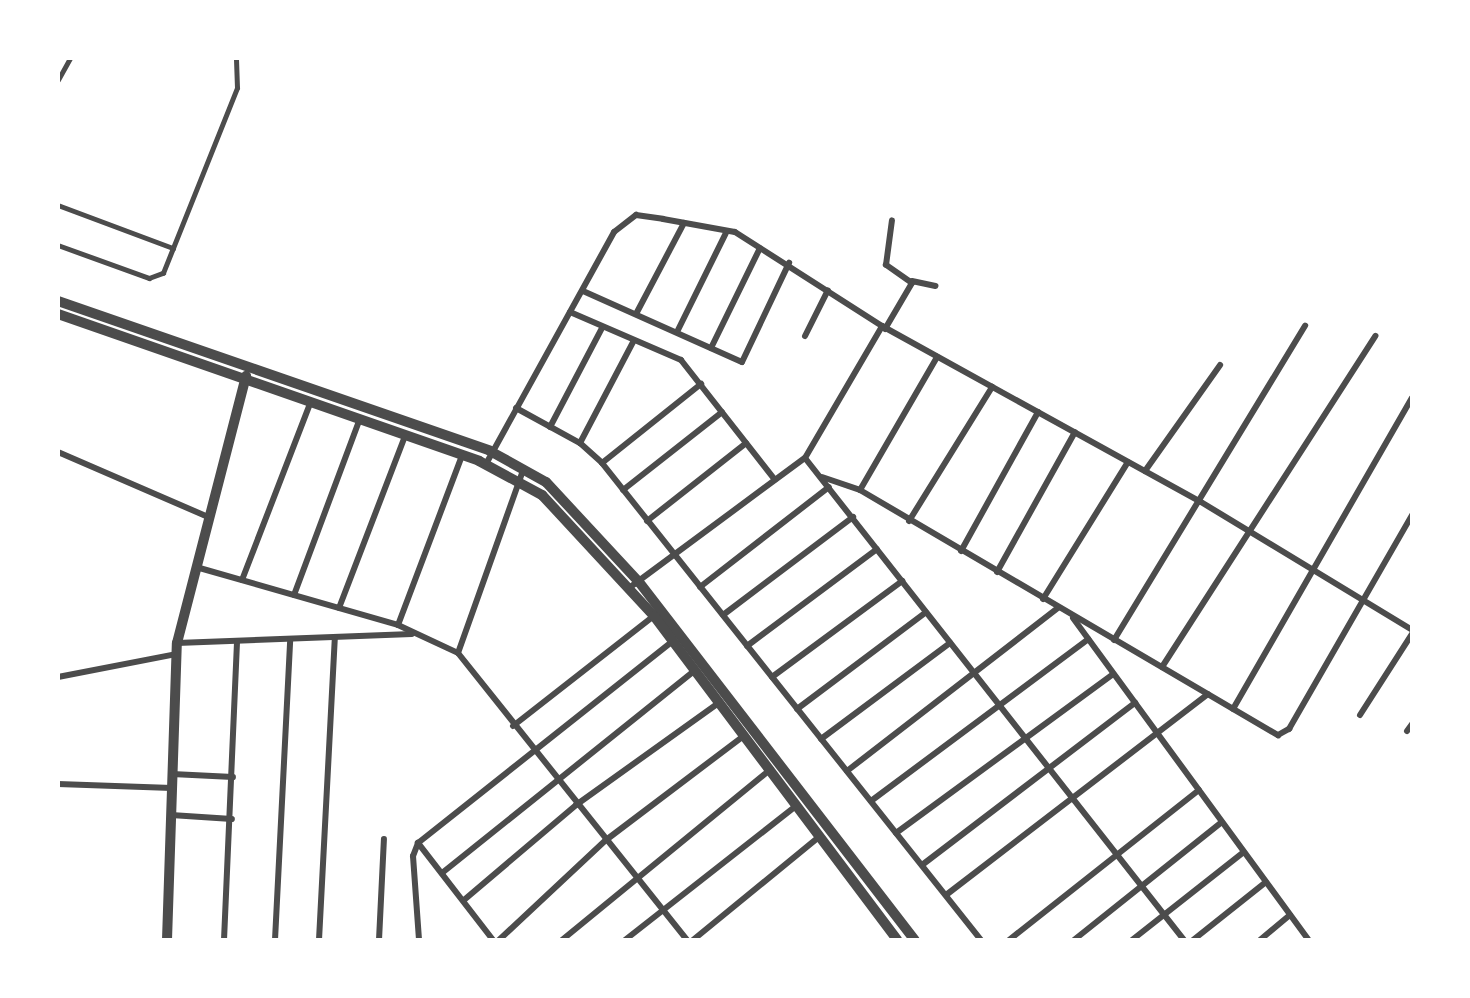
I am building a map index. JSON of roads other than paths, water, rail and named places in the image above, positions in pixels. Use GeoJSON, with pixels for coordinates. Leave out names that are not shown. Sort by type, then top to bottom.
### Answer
{"type":"FeatureCollection","features":[{"type":"Feature","properties":{"kind":"street"},"geometry":{"type":"LineString","coordinates":[[486,464],[570,312],[625,221],[636,215],[726,233],[789,263],[884,327],[1201,502],[1412,632],[1360,715]]}},
{"type":"Feature","properties":{"kind":"street"},"geometry":{"type":"LineString","coordinates":[[892,220],[886,265],[912,281],[935,286]]}},
{"type":"Feature","properties":{"kind":"street"},"geometry":{"type":"LineString","coordinates":[[636,314],[684,224]]}},
{"type":"Feature","properties":{"kind":"street"},"geometry":{"type":"LineString","coordinates":[[677,332],[726,233]]}},
{"type":"Feature","properties":{"kind":"street"},"geometry":{"type":"LineString","coordinates":[[711,348],[760,248]]}},
{"type":"Feature","properties":{"kind":"street"},"geometry":{"type":"LineString","coordinates":[[583,291],[742,362],[789,263]]}},
{"type":"Feature","properties":{"kind":"street"},"geometry":{"type":"LineString","coordinates":[[634,585],[677,557],[805,458],[912,281]]}},
{"type":"Feature","properties":{"kind":"street"},"geometry":{"type":"LineString","coordinates":[[805,336],[828,290]]}},
{"type":"Feature","properties":{"kind":"street"},"geometry":{"type":"LineString","coordinates":[[58,300],[248,370],[491,452],[525,467],[561,495],[915,939]]}},
{"type":"Feature","properties":{"kind":"street"},"geometry":{"type":"LineString","coordinates":[[570,312],[633,342],[681,360],[776,480]]}},
{"type":"Feature","properties":{"kind":"street"},"geometry":{"type":"LineString","coordinates":[[58,314],[486,464],[517,479],[542,495],[634,585]]}},
{"type":"Feature","properties":{"kind":"street"},"geometry":{"type":"LineString","coordinates":[[1114,640],[1201,502],[1305,326]]}},
{"type":"Feature","properties":{"kind":"street"},"geometry":{"type":"LineString","coordinates":[[550,428],[602,328]]}},
{"type":"Feature","properties":{"kind":"street"},"geometry":{"type":"LineString","coordinates":[[1162,668],[1247,529],[1375,336]]}},
{"type":"Feature","properties":{"kind":"street"},"geometry":{"type":"LineString","coordinates":[[580,443],[633,342]]}},
{"type":"Feature","properties":{"kind":"street"},"geometry":{"type":"LineString","coordinates":[[860,490],[937,357]]}},
{"type":"Feature","properties":{"kind":"street"},"geometry":{"type":"LineString","coordinates":[[1145,471],[1220,365]]}},
{"type":"Feature","properties":{"kind":"street"},"geometry":{"type":"LineString","coordinates":[[167,939],[176,648],[208,517],[248,370]]}},
{"type":"Feature","properties":{"kind":"street"},"geometry":{"type":"LineString","coordinates":[[602,463],[701,384]]}},
{"type":"Feature","properties":{"kind":"street"},"geometry":{"type":"LineString","coordinates":[[909,520],[992,387]]}},
{"type":"Feature","properties":{"kind":"street"},"geometry":{"type":"LineString","coordinates":[[1233,709],[1412,398]]}},
{"type":"Feature","properties":{"kind":"street"},"geometry":{"type":"LineString","coordinates":[[242,580],[310,404]]}},
{"type":"Feature","properties":{"kind":"street"},"geometry":{"type":"LineString","coordinates":[[516,408],[580,443],[602,463],[981,939]]}},
{"type":"Feature","properties":{"kind":"street"},"geometry":{"type":"LineString","coordinates":[[623,490],[723,412]]}},
{"type":"Feature","properties":{"kind":"street"},"geometry":{"type":"LineString","coordinates":[[961,550],[1038,412]]}},
{"type":"Feature","properties":{"kind":"street"},"geometry":{"type":"LineString","coordinates":[[294,595],[359,421]]}},
{"type":"Feature","properties":{"kind":"street"},"geometry":{"type":"LineString","coordinates":[[997,572],[1075,432]]}},
{"type":"Feature","properties":{"kind":"street"},"geometry":{"type":"LineString","coordinates":[[339,608],[405,436]]}},
{"type":"Feature","properties":{"kind":"street"},"geometry":{"type":"LineString","coordinates":[[647,521],[746,443]]}},
{"type":"Feature","properties":{"kind":"street"},"geometry":{"type":"LineString","coordinates":[[58,452],[208,517]]}},
{"type":"Feature","properties":{"kind":"street"},"geometry":{"type":"LineString","coordinates":[[398,625],[462,456]]}},
{"type":"Feature","properties":{"kind":"street"},"geometry":{"type":"LineString","coordinates":[[805,458],[974,672],[1068,798],[1184,939]]}},
{"type":"Feature","properties":{"kind":"street"},"geometry":{"type":"LineString","coordinates":[[1043,599],[1128,462]]}},
{"type":"Feature","properties":{"kind":"street"},"geometry":{"type":"LineString","coordinates":[[458,653],[517,479],[525,467]]}},
{"type":"Feature","properties":{"kind":"street"},"geometry":{"type":"LineString","coordinates":[[822,477],[860,490],[1233,709],[1285,734],[1361,599],[1412,515]]}},
{"type":"Feature","properties":{"kind":"street"},"geometry":{"type":"LineString","coordinates":[[700,587],[829,487]]}},
{"type":"Feature","properties":{"kind":"street"},"geometry":{"type":"LineString","coordinates":[[723,615],[853,518]]}},
{"type":"Feature","properties":{"kind":"street"},"geometry":{"type":"LineString","coordinates":[[747,646],[877,549]]}},
{"type":"Feature","properties":{"kind":"street"},"geometry":{"type":"LineString","coordinates":[[196,567],[398,625],[458,653],[576,805],[687,939]]}},
{"type":"Feature","properties":{"kind":"street"},"geometry":{"type":"LineString","coordinates":[[772,677],[902,581]]}},
{"type":"Feature","properties":{"kind":"street"},"geometry":{"type":"LineString","coordinates":[[847,771],[1058,608]]}},
{"type":"Feature","properties":{"kind":"street"},"geometry":{"type":"LineString","coordinates":[[797,709],[926,612]]}},
{"type":"Feature","properties":{"kind":"street"},"geometry":{"type":"LineString","coordinates":[[657,613],[673,641],[747,734],[897,939]]}},
{"type":"Feature","properties":{"kind":"street"},"geometry":{"type":"LineString","coordinates":[[513,726],[657,613]]}},
{"type":"Feature","properties":{"kind":"street"},"geometry":{"type":"LineString","coordinates":[[1070,615],[1309,939]]}},
{"type":"Feature","properties":{"kind":"street"},"geometry":{"type":"LineString","coordinates":[[58,678],[176,648],[237,641],[416,634]]}},
{"type":"Feature","properties":{"kind":"street"},"geometry":{"type":"LineString","coordinates":[[319,939],[334,637]]}},
{"type":"Feature","properties":{"kind":"street"},"geometry":{"type":"LineString","coordinates":[[275,939],[290,639]]}},
{"type":"Feature","properties":{"kind":"street"},"geometry":{"type":"LineString","coordinates":[[871,801],[1088,639]]}},
{"type":"Feature","properties":{"kind":"street"},"geometry":{"type":"LineString","coordinates":[[224,939],[232,819],[237,641]]}},
{"type":"Feature","properties":{"kind":"street"},"geometry":{"type":"LineString","coordinates":[[419,939],[413,856],[418,843],[673,641]]}},
{"type":"Feature","properties":{"kind":"street"},"geometry":{"type":"LineString","coordinates":[[821,739],[950,643]]}},
{"type":"Feature","properties":{"kind":"street"},"geometry":{"type":"LineString","coordinates":[[442,873],[559,783],[696,670]]}},
{"type":"Feature","properties":{"kind":"street"},"geometry":{"type":"LineString","coordinates":[[896,833],[1113,674]]}},
{"type":"Feature","properties":{"kind":"street"},"geometry":{"type":"LineString","coordinates":[[946,895],[1068,798],[1208,694]]}},
{"type":"Feature","properties":{"kind":"street"},"geometry":{"type":"LineString","coordinates":[[464,900],[576,805],[721,701]]}},
{"type":"Feature","properties":{"kind":"street"},"geometry":{"type":"LineString","coordinates":[[922,865],[1046,767],[1135,703]]}},
{"type":"Feature","properties":{"kind":"street"},"geometry":{"type":"LineString","coordinates":[[1407,731],[1412,724]]}},
{"type":"Feature","properties":{"kind":"street"},"geometry":{"type":"LineString","coordinates":[[499,939],[606,840],[747,734]]}},
{"type":"Feature","properties":{"kind":"street"},"geometry":{"type":"LineString","coordinates":[[562,939],[771,769]]}},
{"type":"Feature","properties":{"kind":"street"},"geometry":{"type":"LineString","coordinates":[[172,774],[233,777]]}},
{"type":"Feature","properties":{"kind":"street"},"geometry":{"type":"LineString","coordinates":[[58,784],[172,788]]}},
{"type":"Feature","properties":{"kind":"street"},"geometry":{"type":"LineString","coordinates":[[1009,939],[1199,790]]}},
{"type":"Feature","properties":{"kind":"street"},"geometry":{"type":"LineString","coordinates":[[625,939],[798,804]]}},
{"type":"Feature","properties":{"kind":"street"},"geometry":{"type":"LineString","coordinates":[[171,815],[232,819]]}},
{"type":"Feature","properties":{"kind":"street"},"geometry":{"type":"LineString","coordinates":[[1074,939],[1222,822]]}},
{"type":"Feature","properties":{"kind":"street"},"geometry":{"type":"LineString","coordinates":[[693,939],[821,835]]}},
{"type":"Feature","properties":{"kind":"street"},"geometry":{"type":"LineString","coordinates":[[379,939],[384,839]]}},
{"type":"Feature","properties":{"kind":"street"},"geometry":{"type":"LineString","coordinates":[[418,843],[493,939]]}},
{"type":"Feature","properties":{"kind":"street"},"geometry":{"type":"LineString","coordinates":[[1132,939],[1244,852]]}},
{"type":"Feature","properties":{"kind":"street"},"geometry":{"type":"LineString","coordinates":[[1193,939],[1266,882]]}},
{"type":"Feature","properties":{"kind":"street"},"geometry":{"type":"LineString","coordinates":[[1260,939],[1290,915]]}},
{"type":"Feature","properties":{"kind":"lane"},"geometry":{"type":"LineString","coordinates":[[58,80],[70,58]]}},
{"type":"Feature","properties":{"kind":"lane"},"geometry":{"type":"LineString","coordinates":[[58,245],[153,279],[164,273],[237,88],[236,58]]}},
{"type":"Feature","properties":{"kind":"lane"},"geometry":{"type":"LineString","coordinates":[[58,205],[174,248]]}}]}
